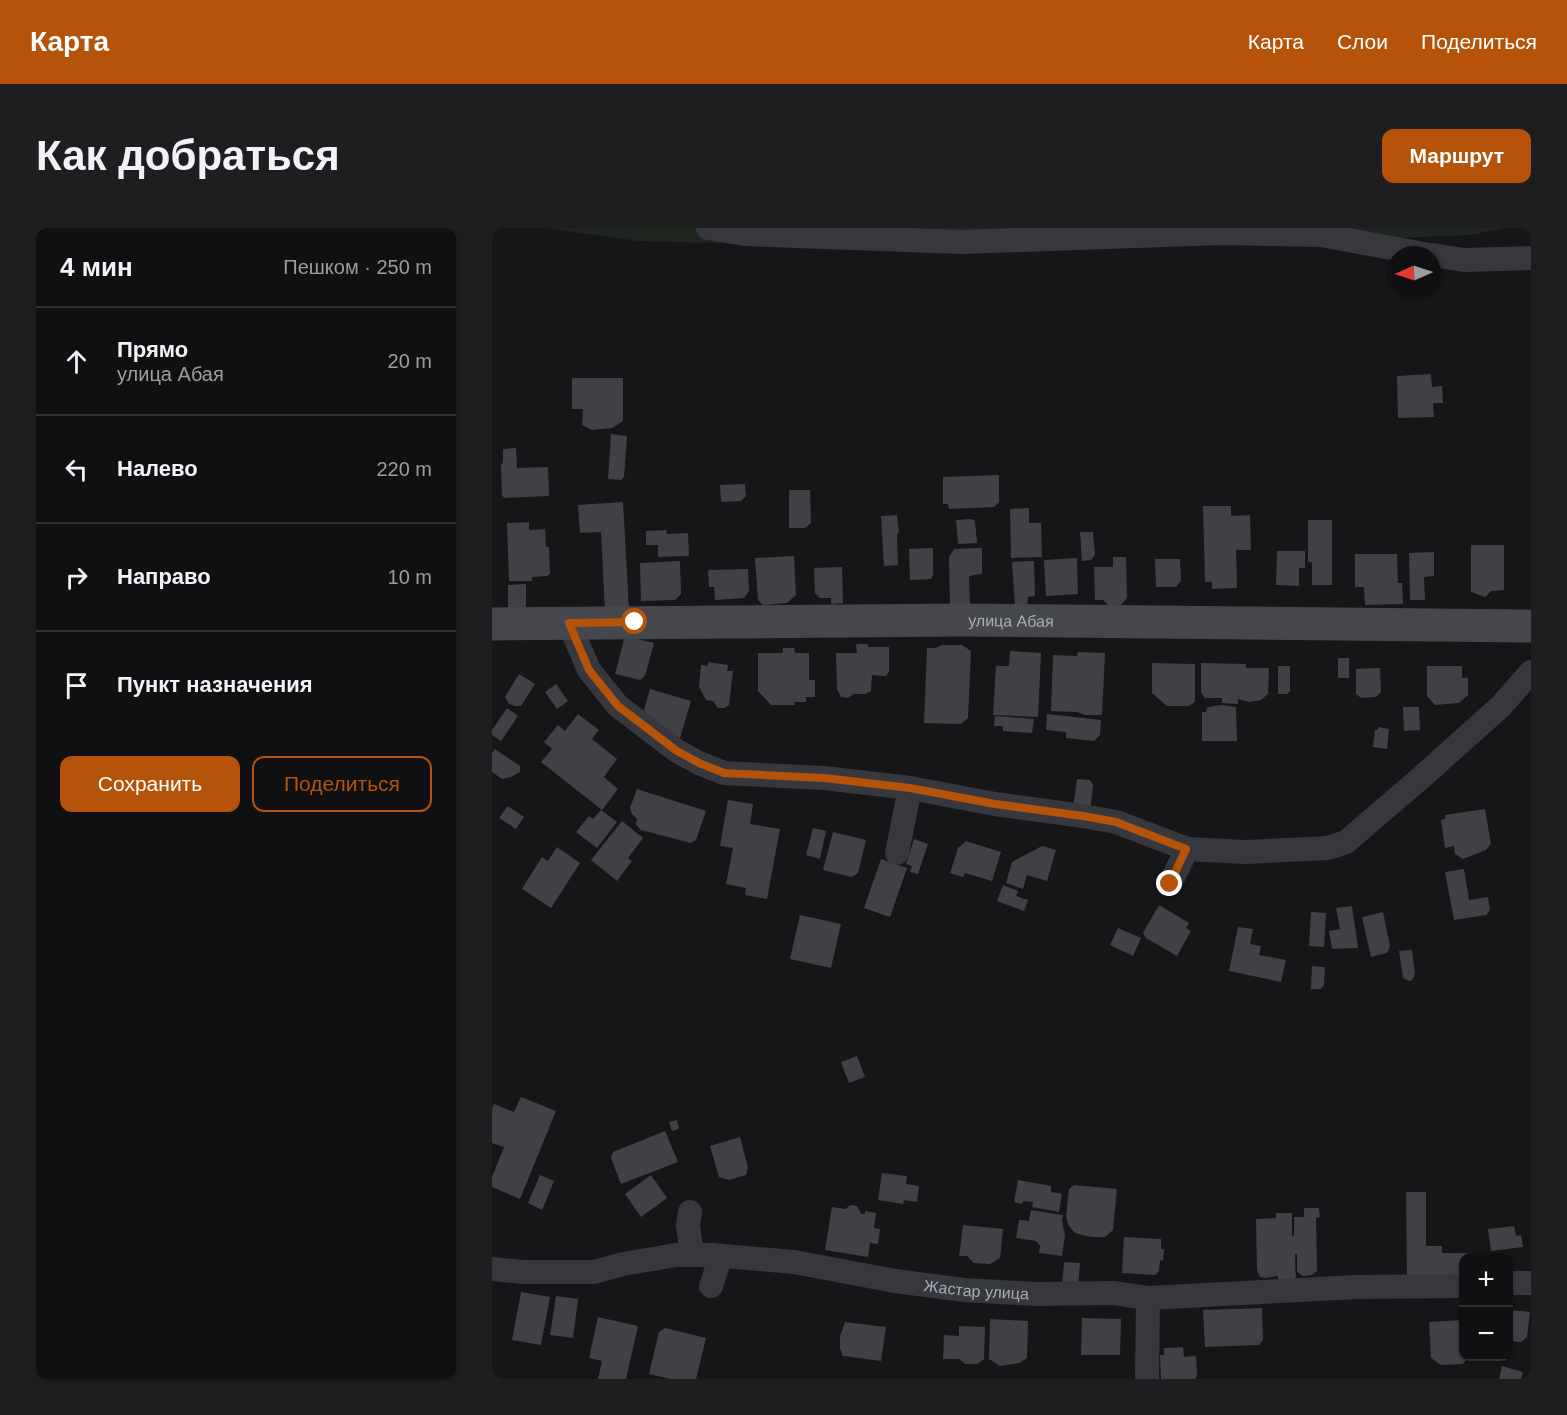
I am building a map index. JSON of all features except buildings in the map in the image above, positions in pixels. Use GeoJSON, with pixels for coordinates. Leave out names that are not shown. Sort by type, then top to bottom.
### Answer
{"type":"FeatureCollection","features":[{"type":"Feature","properties":{"kind":"main road","name":"улица Абая"},"geometry":{"type":"LineString","coordinates":[[492,624],[974,620],[1531,626]]}},
{"type":"Feature","properties":{"kind":"street"},"geometry":{"type":"LineString","coordinates":[[708,228],[744,234],[962,242],[1221,233],[1321,235],[1387,247]]}},
{"type":"Feature","properties":{"kind":"street"},"geometry":{"type":"LineString","coordinates":[[1441,257],[1464,260],[1531,258]]}},
{"type":"Feature","properties":{"kind":"street"},"geometry":{"type":"LineString","coordinates":[[569,623],[589,670],[618,706],[677,751],[724,773],[824,778],[910,788],[995,804],[1116,822],[1186,849],[1246,852],[1328,848],[1346,842],[1424,776],[1501,706],[1531,672]]}},
{"type":"Feature","properties":{"kind":"street"},"geometry":{"type":"LineString","coordinates":[[897,853],[910,788]]}},
{"type":"Feature","properties":{"kind":"street"},"geometry":{"type":"LineString","coordinates":[[1170,884],[1186,849]]}},
{"type":"Feature","properties":{"kind":"street"},"geometry":{"type":"LineString","coordinates":[[690,1212],[688,1225],[692,1255]]}},
{"type":"Feature","properties":{"kind":"street","name":"Жастар улица"},"geometry":{"type":"LineString","coordinates":[[492,1269],[523,1272],[594,1272],[623,1264],[676,1255],[692,1255],[794,1262],[895,1281],[964,1290],[1036,1294],[1113,1293],[1148,1298],[1357,1287],[1459,1286]]}},
{"type":"Feature","properties":{"kind":"street"},"geometry":{"type":"LineString","coordinates":[[711,1286],[717,1268],[717,1256]]}},
{"type":"Feature","properties":{"kind":"street"},"geometry":{"type":"LineString","coordinates":[[1513,1283],[1531,1283]]}},
{"type":"Feature","properties":{"kind":"street"},"geometry":{"type":"LineString","coordinates":[[1147,1379],[1148,1298]]}},
{"type":"Feature","properties":{"kind":"shaded area"},"geometry":{"type":"Polygon","coordinates":[[[546,228],[1504,228],[1471,235],[1283,243],[808,245],[638,241],[546,228]]]}},
{"type":"Feature","properties":{"kind":"route"},"geometry":{"type":"LineString","coordinates":[[635,622],[569,623],[589,670],[618,706],[677,751],[699,763],[724,773],[824,778],[910,788],[995,804],[1116,822],[1186,849],[1170,884]]}}]}
